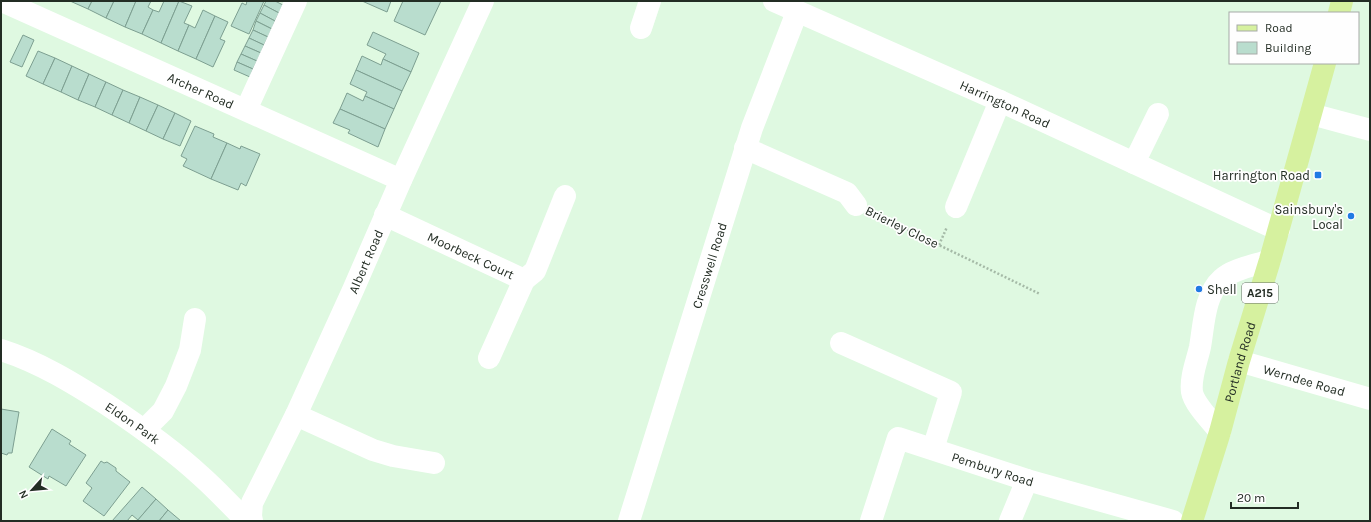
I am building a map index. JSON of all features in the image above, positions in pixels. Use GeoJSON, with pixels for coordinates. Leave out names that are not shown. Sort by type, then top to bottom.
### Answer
{"type":"FeatureCollection","features":[{"type":"Feature","properties":{"kind":"main road"},"geometry":{"type":"LineString","coordinates":[[1339,12],[1342,1]]}},
{"type":"Feature","properties":{"kind":"main road","name":"Portland Road"},"geometry":{"type":"LineString","coordinates":[[1192,521],[1220,432],[1238,361],[1279,230],[1325,64]]}},
{"type":"Feature","properties":{"kind":"street","name":"Archer Road"},"geometry":{"type":"LineString","coordinates":[[2,1],[400,180]]}},
{"type":"Feature","properties":{"kind":"street"},"geometry":{"type":"LineString","coordinates":[[246,110],[296,1]]}},
{"type":"Feature","properties":{"kind":"street","name":"Albert Road"},"geometry":{"type":"LineString","coordinates":[[252,521],[252,503],[296,416],[353,290],[400,180],[483,1]]}},
{"type":"Feature","properties":{"kind":"street"},"geometry":{"type":"LineString","coordinates":[[640,28],[650,1]]}},
{"type":"Feature","properties":{"kind":"street","name":"Harrington Road"},"geometry":{"type":"LineString","coordinates":[[774,1],[1000,101],[1279,230]]}},
{"type":"Feature","properties":{"kind":"street","name":"Cresswell Road"},"geometry":{"type":"LineString","coordinates":[[629,521],[745,148],[761,101],[797,12]]}},
{"type":"Feature","properties":{"kind":"street"},"geometry":{"type":"LineString","coordinates":[[956,207],[1000,101]]}},
{"type":"Feature","properties":{"kind":"street"},"geometry":{"type":"LineString","coordinates":[[1134,163],[1158,114]]}},
{"type":"Feature","properties":{"kind":"street"},"geometry":{"type":"LineString","coordinates":[[1311,114],[1370,130]]}},
{"type":"Feature","properties":{"kind":"street","name":"Brierley Close"},"geometry":{"type":"LineString","coordinates":[[745,148],[847,193],[856,205]]}},
{"type":"Feature","properties":{"kind":"street"},"geometry":{"type":"LineString","coordinates":[[524,280],[535,271],[565,196]]}},
{"type":"Feature","properties":{"kind":"street","name":"Moorbeck Court"},"geometry":{"type":"LineString","coordinates":[[385,215],[524,280],[489,358]]}},
{"type":"Feature","properties":{"kind":"street"},"geometry":{"type":"LineString","coordinates":[[1220,432],[1195,399],[1192,392],[1193,378],[1206,310],[1214,288],[1227,274],[1270,260]]}},
{"type":"Feature","properties":{"kind":"street"},"geometry":{"type":"LineString","coordinates":[[144,430],[163,411],[176,386],[190,350],[196,318]]}},
{"type":"Feature","properties":{"kind":"street"},"geometry":{"type":"LineString","coordinates":[[840,343],[951,392],[933,449]]}},
{"type":"Feature","properties":{"kind":"street","name":"Eldon Park"},"geometry":{"type":"LineString","coordinates":[[1,350],[29,360],[59,376],[92,395],[144,430],[201,475],[247,521]]}},
{"type":"Feature","properties":{"kind":"street","name":"Werndee Road"},"geometry":{"type":"LineString","coordinates":[[1238,361],[1370,399]]}},
{"type":"Feature","properties":{"kind":"street"},"geometry":{"type":"LineString","coordinates":[[296,416],[373,450],[393,456],[434,463]]}},
{"type":"Feature","properties":{"kind":"street","name":"Pembury Road"},"geometry":{"type":"LineString","coordinates":[[871,521],[898,438],[1027,480],[1173,521]]}},
{"type":"Feature","properties":{"kind":"street"},"geometry":{"type":"LineString","coordinates":[[1010,521],[1027,480]]}},
{"type":"Feature","properties":{"kind":"path","name":"Brierley Close"},"geometry":{"type":"LineString","coordinates":[[856,205],[1040,294]]}},
{"type":"Feature","properties":{"kind":"building"},"geometry":{"type":"Polygon","coordinates":[[[70,1],[92,1],[88,9],[70,1]]]}},
{"type":"Feature","properties":{"kind":"building"},"geometry":{"type":"Polygon","coordinates":[[[92,1],[114,1],[106,18],[88,9],[92,1]]]}},
{"type":"Feature","properties":{"kind":"building"},"geometry":{"type":"Polygon","coordinates":[[[114,1],[136,1],[125,27],[106,18],[114,1]]]}},
{"type":"Feature","properties":{"kind":"building"},"geometry":{"type":"Polygon","coordinates":[[[136,1],[151,1],[148,7],[153,10],[142,34],[125,27],[136,1]]]}},
{"type":"Feature","properties":{"kind":"building"},"geometry":{"type":"Polygon","coordinates":[[[164,1],[179,1],[161,43],[142,34],[153,10],[159,12],[164,1]]]}},
{"type":"Feature","properties":{"kind":"building"},"geometry":{"type":"Polygon","coordinates":[[[179,1],[192,6],[184,23],[189,25],[178,51],[161,43],[179,1]]]}},
{"type":"Feature","properties":{"kind":"building"},"geometry":{"type":"Polygon","coordinates":[[[247,1],[264,1],[249,34],[231,26],[242,3],[246,5],[247,1]]]}},
{"type":"Feature","properties":{"kind":"building"},"geometry":{"type":"Polygon","coordinates":[[[266,1],[275,1],[283,5],[279,13],[264,5],[266,1]]]}},
{"type":"Feature","properties":{"kind":"building"},"geometry":{"type":"Polygon","coordinates":[[[362,1],[391,1],[387,12],[362,1]]]}},
{"type":"Feature","properties":{"kind":"building"},"geometry":{"type":"Polygon","coordinates":[[[403,1],[441,1],[425,35],[394,21],[403,1]]]}},
{"type":"Feature","properties":{"kind":"building"},"geometry":{"type":"Polygon","coordinates":[[[264,5],[279,13],[275,21],[260,13],[264,5]]]}},
{"type":"Feature","properties":{"kind":"building"},"geometry":{"type":"Polygon","coordinates":[[[203,10],[215,16],[196,59],[178,51],[189,25],[195,28],[203,10]]]}},
{"type":"Feature","properties":{"kind":"building"},"geometry":{"type":"Polygon","coordinates":[[[260,13],[275,21],[272,29],[256,21],[260,13]]]}},
{"type":"Feature","properties":{"kind":"building"},"geometry":{"type":"Polygon","coordinates":[[[215,16],[228,22],[220,39],[225,41],[213,67],[196,59],[215,16]]]}},
{"type":"Feature","properties":{"kind":"building"},"geometry":{"type":"Polygon","coordinates":[[[256,21],[272,29],[268,37],[253,30],[256,21]]]}},
{"type":"Feature","properties":{"kind":"building"},"geometry":{"type":"Polygon","coordinates":[[[253,30],[268,37],[264,45],[249,38],[253,30]]]}},
{"type":"Feature","properties":{"kind":"building"},"geometry":{"type":"Polygon","coordinates":[[[373,32],[419,53],[411,72],[383,59],[386,54],[367,45],[373,32]]]}},
{"type":"Feature","properties":{"kind":"building"},"geometry":{"type":"Polygon","coordinates":[[[23,35],[34,40],[22,67],[10,62],[23,35]]]}},
{"type":"Feature","properties":{"kind":"building"},"geometry":{"type":"Polygon","coordinates":[[[249,38],[264,45],[261,53],[245,46],[249,38]]]}},
{"type":"Feature","properties":{"kind":"building"},"geometry":{"type":"Polygon","coordinates":[[[245,46],[261,53],[257,61],[241,54],[245,46]]]}},
{"type":"Feature","properties":{"kind":"building"},"geometry":{"type":"Polygon","coordinates":[[[38,51],[55,58],[43,84],[26,76],[38,51]]]}},
{"type":"Feature","properties":{"kind":"building"},"geometry":{"type":"Polygon","coordinates":[[[241,54],[257,61],[253,69],[237,62],[241,54]]]}},
{"type":"Feature","properties":{"kind":"building"},"geometry":{"type":"Polygon","coordinates":[[[362,56],[381,65],[383,59],[411,72],[402,91],[356,70],[362,56]]]}},
{"type":"Feature","properties":{"kind":"building"},"geometry":{"type":"Polygon","coordinates":[[[55,58],[72,66],[61,92],[43,84],[55,58]]]}},
{"type":"Feature","properties":{"kind":"building"},"geometry":{"type":"Polygon","coordinates":[[[237,62],[253,69],[250,77],[234,70],[237,62]]]}},
{"type":"Feature","properties":{"kind":"building"},"geometry":{"type":"Polygon","coordinates":[[[72,66],[89,74],[78,100],[61,92],[72,66]]]}},
{"type":"Feature","properties":{"kind":"building"},"geometry":{"type":"Polygon","coordinates":[[[356,70],[402,91],[394,109],[365,96],[367,92],[350,84],[356,70]]]}},
{"type":"Feature","properties":{"kind":"building"},"geometry":{"type":"Polygon","coordinates":[[[89,74],[106,82],[95,107],[78,100],[89,74]]]}},
{"type":"Feature","properties":{"kind":"building"},"geometry":{"type":"Polygon","coordinates":[[[106,82],[123,90],[112,115],[95,107],[106,82]]]}},
{"type":"Feature","properties":{"kind":"building"},"geometry":{"type":"Polygon","coordinates":[[[123,90],[140,97],[129,123],[112,115],[123,90]]]}},
{"type":"Feature","properties":{"kind":"building"},"geometry":{"type":"Polygon","coordinates":[[[347,93],[363,101],[365,96],[394,109],[385,129],[340,109],[347,93]]]}},
{"type":"Feature","properties":{"kind":"building"},"geometry":{"type":"Polygon","coordinates":[[[140,97],[158,105],[146,131],[129,123],[140,97]]]}},
{"type":"Feature","properties":{"kind":"building"},"geometry":{"type":"Polygon","coordinates":[[[158,105],[175,113],[163,139],[146,131],[158,105]]]}},
{"type":"Feature","properties":{"kind":"building"},"geometry":{"type":"Polygon","coordinates":[[[340,109],[385,129],[378,147],[348,133],[350,130],[333,123],[340,109]]]}},
{"type":"Feature","properties":{"kind":"building"},"geometry":{"type":"Polygon","coordinates":[[[175,113],[191,121],[180,146],[163,139],[175,113]]]}},
{"type":"Feature","properties":{"kind":"building"},"geometry":{"type":"Polygon","coordinates":[[[195,126],[214,134],[213,137],[227,143],[211,179],[183,166],[187,159],[181,156],[195,126]]]}},
{"type":"Feature","properties":{"kind":"building"},"geometry":{"type":"Polygon","coordinates":[[[227,143],[240,149],[241,146],[260,154],[246,186],[241,183],[238,190],[211,179],[227,143]]]}},
{"type":"Feature","properties":{"kind":"building"},"geometry":{"type":"Polygon","coordinates":[[[1,409],[19,412],[12,453],[8,453],[7,455],[1,453],[1,409]]]}},
{"type":"Feature","properties":{"kind":"building"},"geometry":{"type":"Polygon","coordinates":[[[52,429],[71,441],[69,444],[86,455],[66,486],[49,476],[48,479],[29,467],[52,429]]]}},
{"type":"Feature","properties":{"kind":"building"},"geometry":{"type":"Polygon","coordinates":[[[101,461],[104,463],[107,462],[116,468],[116,471],[130,482],[104,516],[83,501],[92,488],[86,483],[101,461]]]}},
{"type":"Feature","properties":{"kind":"building"},"geometry":{"type":"Polygon","coordinates":[[[142,487],[156,499],[138,520],[132,515],[127,521],[112,521],[142,487]]]}},
{"type":"Feature","properties":{"kind":"building"},"geometry":{"type":"Polygon","coordinates":[[[156,499],[168,510],[159,521],[137,521],[156,499]]]}},
{"type":"Feature","properties":{"kind":"building"},"geometry":{"type":"Polygon","coordinates":[[[168,510],[181,521],[159,521],[168,510]]]}},
{"type":"Feature","properties":{"kind":"place","name":"Harrington Road"},"geometry":{"type":"Point","coordinates":[1318,175]}},
{"type":"Feature","properties":{"kind":"place","name":"Sainsbury's Local"},"geometry":{"type":"Point","coordinates":[1351,216]}},
{"type":"Feature","properties":{"kind":"place","name":"Shell"},"geometry":{"type":"Point","coordinates":[1199,289]}}]}
